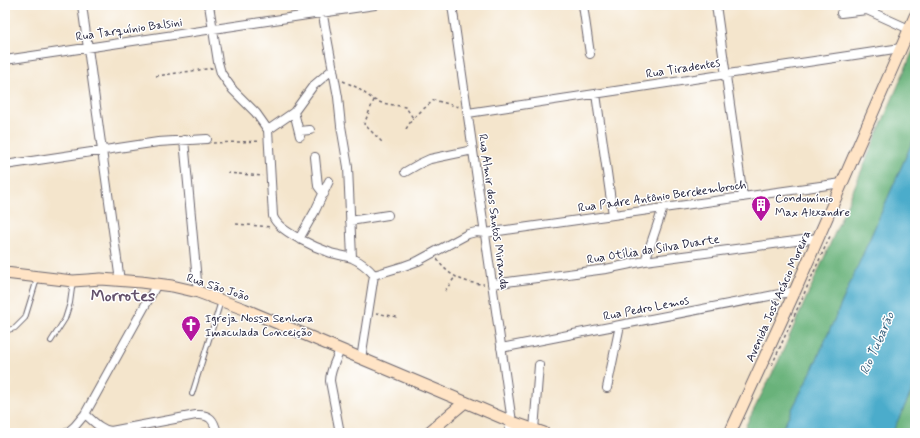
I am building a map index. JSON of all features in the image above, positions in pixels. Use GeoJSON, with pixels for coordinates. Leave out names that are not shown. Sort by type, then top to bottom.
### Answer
{"type":"FeatureCollection","features":[{"type":"Feature","properties":{"kind":"main road","name":"Avenida José Acácio Moreira"},"geometry":{"type":"LineString","coordinates":[[730,433],[795,291],[915,16]]}},
{"type":"Feature","properties":{"kind":"main road","name":"Rua São João"},"geometry":{"type":"LineString","coordinates":[[5,273],[73,281],[102,279],[157,284],[198,292],[221,300],[512,422],[539,431]]}},
{"type":"Feature","properties":{"kind":"main road"},"geometry":{"type":"LineString","coordinates":[[428,433],[465,402]]}},
{"type":"Feature","properties":{"kind":"street"},"geometry":{"type":"LineString","coordinates":[[82,5],[120,281]]}},
{"type":"Feature","properties":{"kind":"street"},"geometry":{"type":"LineString","coordinates":[[209,5],[221,73],[233,90],[256,113],[268,130],[273,216],[276,223],[299,239],[324,250],[352,258],[360,262],[368,267],[374,275],[361,359]]}},
{"type":"Feature","properties":{"kind":"street","name":"Rua Tarquínio Balsini"},"geometry":{"type":"LineString","coordinates":[[5,60],[213,29],[321,9],[375,5]]}},
{"type":"Feature","properties":{"kind":"street","name":"Rua Almir dos Santos Miranda"},"geometry":{"type":"LineString","coordinates":[[452,5],[512,422]]}},
{"type":"Feature","properties":{"kind":"street"},"geometry":{"type":"LineString","coordinates":[[583,5],[590,54]]}},
{"type":"Feature","properties":{"kind":"street"},"geometry":{"type":"LineString","coordinates":[[716,5],[743,197]]}},
{"type":"Feature","properties":{"kind":"street"},"geometry":{"type":"LineString","coordinates":[[321,9],[338,97],[348,167],[352,258]]}},
{"type":"Feature","properties":{"kind":"street"},"geometry":{"type":"LineString","coordinates":[[841,13],[867,10],[909,29]]}},
{"type":"Feature","properties":{"kind":"street","name":"Rua Tiradentes"},"geometry":{"type":"LineString","coordinates":[[467,111],[596,94],[901,48]]}},
{"type":"Feature","properties":{"kind":"street"},"geometry":{"type":"LineString","coordinates":[[268,130],[294,112],[313,86],[333,73]]}},
{"type":"Feature","properties":{"kind":"street"},"geometry":{"type":"LineString","coordinates":[[596,94],[613,215]]}},
{"type":"Feature","properties":{"kind":"street"},"geometry":{"type":"LineString","coordinates":[[294,112],[300,134],[310,130]]}},
{"type":"Feature","properties":{"kind":"street"},"geometry":{"type":"LineString","coordinates":[[5,165],[158,142],[207,139]]}},
{"type":"Feature","properties":{"kind":"street"},"geometry":{"type":"LineString","coordinates":[[184,140],[198,292]]}},
{"type":"Feature","properties":{"kind":"street"},"geometry":{"type":"LineString","coordinates":[[405,172],[430,159],[473,150]]}},
{"type":"Feature","properties":{"kind":"street"},"geometry":{"type":"LineString","coordinates":[[315,157],[318,186],[324,194]]}},
{"type":"Feature","properties":{"kind":"street"},"geometry":{"type":"LineString","coordinates":[[299,239],[324,194],[329,180]]}},
{"type":"Feature","properties":{"kind":"street","name":"Rua Padre Antônio Berckembroch"},"geometry":{"type":"LineString","coordinates":[[374,275],[404,266],[433,253],[458,238],[476,232],[485,233],[842,183]]}},
{"type":"Feature","properties":{"kind":"street"},"geometry":{"type":"LineString","coordinates":[[645,261],[663,208]]}},
{"type":"Feature","properties":{"kind":"street"},"geometry":{"type":"LineString","coordinates":[[350,221],[388,215]]}},
{"type":"Feature","properties":{"kind":"street","name":"Rua Otília da Silva Duarte"},"geometry":{"type":"LineString","coordinates":[[492,284],[606,269],[645,261],[818,238]]}},
{"type":"Feature","properties":{"kind":"street"},"geometry":{"type":"LineString","coordinates":[[67,433],[85,414],[157,284]]}},
{"type":"Feature","properties":{"kind":"street","name":"Rua Pedro Lemos"},"geometry":{"type":"LineString","coordinates":[[501,348],[795,291]]}},
{"type":"Feature","properties":{"kind":"street"},"geometry":{"type":"LineString","coordinates":[[606,388],[620,325]]}},
{"type":"Feature","properties":{"kind":"street"},"geometry":{"type":"LineString","coordinates":[[340,350],[330,375],[340,433]]}},
{"type":"Feature","properties":{"kind":"street"},"geometry":{"type":"LineString","coordinates":[[539,365],[539,431]]}},
{"type":"Feature","properties":{"kind":"street"},"geometry":{"type":"LineString","coordinates":[[85,414],[102,428],[111,431],[202,415],[207,416],[212,420],[217,433]]}},
{"type":"Feature","properties":{"kind":"street"},"geometry":{"type":"LineString","coordinates":[[508,433],[512,422]]}},
{"type":"Feature","properties":{"kind":"lane"},"geometry":{"type":"LineString","coordinates":[[5,331],[14,328],[25,318],[38,276]]}},
{"type":"Feature","properties":{"kind":"lane"},"geometry":{"type":"LineString","coordinates":[[51,341],[64,319],[70,303],[73,281]]}},
{"type":"Feature","properties":{"kind":"lane"},"geometry":{"type":"LineString","coordinates":[[192,394],[221,300]]}},
{"type":"Feature","properties":{"kind":"path"},"geometry":{"type":"LineString","coordinates":[[156,76],[219,67]]}},
{"type":"Feature","properties":{"kind":"path"},"geometry":{"type":"LineString","coordinates":[[333,73],[374,100],[405,107],[413,118]]}},
{"type":"Feature","properties":{"kind":"path"},"geometry":{"type":"LineString","coordinates":[[374,100],[364,124],[382,143]]}},
{"type":"Feature","properties":{"kind":"path"},"geometry":{"type":"LineString","coordinates":[[406,129],[413,118],[434,100],[467,111]]}},
{"type":"Feature","properties":{"kind":"path"},"geometry":{"type":"LineString","coordinates":[[207,139],[211,143],[269,141]]}},
{"type":"Feature","properties":{"kind":"path"},"geometry":{"type":"LineString","coordinates":[[227,173],[271,176]]}},
{"type":"Feature","properties":{"kind":"path"},"geometry":{"type":"LineString","coordinates":[[236,224],[271,227],[276,223]]}},
{"type":"Feature","properties":{"kind":"path"},"geometry":{"type":"LineString","coordinates":[[433,253],[447,271],[455,277],[468,283],[492,284]]}},
{"type":"Feature","properties":{"kind":"path"},"geometry":{"type":"LineString","coordinates":[[445,291],[455,277]]}},
{"type":"Feature","properties":{"kind":"path"},"geometry":{"type":"LineString","coordinates":[[368,311],[397,317]]}},
{"type":"Feature","properties":{"kind":"green space"},"geometry":{"type":"Polygon","coordinates":[[[915,46],[915,136],[813,368],[780,433],[742,433],[778,362],[915,46]]]}},
{"type":"Feature","properties":{"kind":"green space"},"geometry":{"type":"Polygon","coordinates":[[[915,384],[915,433],[892,433],[893,430],[915,384]]]}},
{"type":"Feature","properties":{"kind":"water","name":"Rio Tubarão"},"geometry":{"type":"Polygon","coordinates":[[[915,136],[915,384],[892,433],[780,433],[813,368],[915,136]]]}},
{"type":"Feature","properties":{"kind":"place","name":"Condomínio Max Alexandre"},"geometry":{"type":"Point","coordinates":[761,222]}},
{"type":"Feature","properties":{"kind":"place","name":"Igreja Nossa Senhora Imaculada Conceição"},"geometry":{"type":"Point","coordinates":[191,342]}},
{"type":"Feature","properties":{"kind":"district","name":"Morrotes"},"geometry":{"type":"Point","coordinates":[123,295]}}]}
